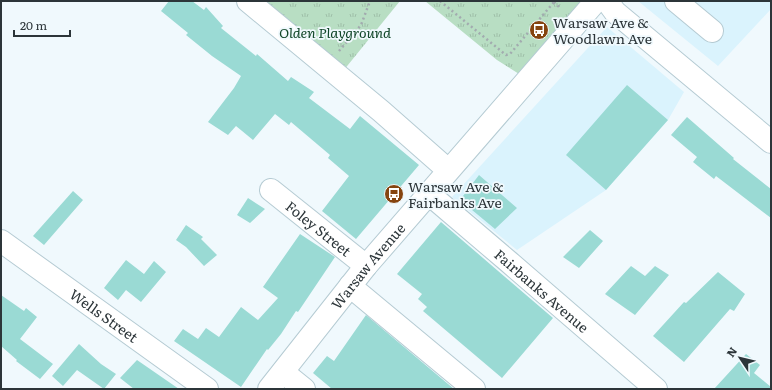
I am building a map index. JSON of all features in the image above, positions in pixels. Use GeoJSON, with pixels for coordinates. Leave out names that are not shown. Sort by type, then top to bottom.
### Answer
{"type":"FeatureCollection","features":[{"type":"Feature","properties":{"kind":"street"},"geometry":{"type":"LineString","coordinates":[[248,1],[381,111],[448,170]]}},
{"type":"Feature","properties":{"kind":"street","name":"Warsaw Avenue"},"geometry":{"type":"LineString","coordinates":[[269,389],[366,266],[596,1]]}},
{"type":"Feature","properties":{"kind":"street"},"geometry":{"type":"LineString","coordinates":[[607,1],[615,12],[771,142]]}},
{"type":"Feature","properties":{"kind":"street"},"geometry":{"type":"LineString","coordinates":[[686,4],[712,31]]}},
{"type":"Feature","properties":{"kind":"street","name":"Foley Street"},"geometry":{"type":"LineString","coordinates":[[271,190],[366,266]]}},
{"type":"Feature","properties":{"kind":"street","name":"Fairbanks Avenue"},"geometry":{"type":"LineString","coordinates":[[428,193],[515,266],[656,389]]}},
{"type":"Feature","properties":{"kind":"street","name":"Wells Street"},"geometry":{"type":"LineString","coordinates":[[1,241],[207,389]]}},
{"type":"Feature","properties":{"kind":"street"},"geometry":{"type":"LineString","coordinates":[[350,286],[474,389]]}},
{"type":"Feature","properties":{"kind":"street"},"geometry":{"type":"LineString","coordinates":[[283,372],[304,389]]}},
{"type":"Feature","properties":{"kind":"path"},"geometry":{"type":"LineString","coordinates":[[326,65],[361,25],[370,1]]}},
{"type":"Feature","properties":{"kind":"path"},"geometry":{"type":"LineString","coordinates":[[440,1],[506,55],[510,54],[554,1],[559,7]]}},
{"type":"Feature","properties":{"kind":"shaded area"},"geometry":{"type":"Polygon","coordinates":[[[638,1],[771,1],[771,9],[718,66],[638,1]]]}},
{"type":"Feature","properties":{"kind":"shaded area"},"geometry":{"type":"Polygon","coordinates":[[[607,27],[684,92],[668,120],[606,190],[517,250],[452,197],[607,27]]]}},
{"type":"Feature","properties":{"kind":"green space","name":"Olden Playground"},"geometry":{"type":"Polygon","coordinates":[[[248,1],[400,1],[339,76],[248,1]]]}},
{"type":"Feature","properties":{"kind":"green space","name":"Olden Playground"},"geometry":{"type":"Polygon","coordinates":[[[425,1],[596,1],[527,79],[497,60],[425,1]]]}},
{"type":"Feature","properties":{"kind":"building"},"geometry":{"type":"Polygon","coordinates":[[[169,1],[192,1],[204,10],[206,7],[223,26],[221,28],[256,56],[257,54],[288,81],[291,77],[314,92],[309,98],[350,129],[360,116],[419,165],[356,239],[322,211],[349,176],[328,158],[330,155],[291,122],[289,125],[275,114],[253,140],[236,126],[228,135],[208,122],[234,88],[241,76],[212,56],[186,35],[188,33],[161,11],[169,1]]]}},
{"type":"Feature","properties":{"kind":"building"},"geometry":{"type":"Polygon","coordinates":[[[627,85],[668,120],[606,190],[566,155],[627,85]]]}},
{"type":"Feature","properties":{"kind":"building"},"geometry":{"type":"Polygon","coordinates":[[[687,117],[734,158],[733,159],[771,189],[771,218],[716,176],[714,179],[693,162],[697,157],[671,135],[687,117]]]}},
{"type":"Feature","properties":{"kind":"building"},"geometry":{"type":"Polygon","coordinates":[[[479,175],[517,208],[495,229],[460,200],[479,175]]]}},
{"type":"Feature","properties":{"kind":"building"},"geometry":{"type":"Polygon","coordinates":[[[73,191],[83,200],[44,245],[33,236],[73,191]]]}},
{"type":"Feature","properties":{"kind":"building"},"geometry":{"type":"Polygon","coordinates":[[[248,198],[265,209],[250,223],[237,215],[248,198]]]}},
{"type":"Feature","properties":{"kind":"building"},"geometry":{"type":"Polygon","coordinates":[[[441,222],[553,318],[502,378],[423,311],[427,307],[418,299],[422,294],[397,274],[441,222]]]}},
{"type":"Feature","properties":{"kind":"building"},"geometry":{"type":"Polygon","coordinates":[[[186,225],[203,237],[201,239],[217,255],[204,266],[186,247],[176,240],[186,225]]]}},
{"type":"Feature","properties":{"kind":"building"},"geometry":{"type":"Polygon","coordinates":[[[590,230],[603,241],[579,268],[563,257],[590,230]]]}},
{"type":"Feature","properties":{"kind":"building"},"geometry":{"type":"Polygon","coordinates":[[[300,234],[335,257],[298,312],[296,311],[281,334],[268,350],[267,349],[241,387],[174,341],[183,329],[198,339],[206,328],[219,337],[241,307],[258,320],[278,298],[263,287],[300,234]]]}},
{"type":"Feature","properties":{"kind":"building"},"geometry":{"type":"Polygon","coordinates":[[[126,260],[144,274],[154,261],[166,272],[141,302],[126,290],[118,300],[104,288],[126,260]]]}},
{"type":"Feature","properties":{"kind":"building"},"geometry":{"type":"Polygon","coordinates":[[[631,266],[645,276],[655,266],[669,275],[635,315],[605,294],[631,266]]]}},
{"type":"Feature","properties":{"kind":"building"},"geometry":{"type":"Polygon","coordinates":[[[718,272],[745,294],[734,311],[730,309],[684,362],[653,336],[684,302],[686,303],[718,272]]]}},
{"type":"Feature","properties":{"kind":"building"},"geometry":{"type":"Polygon","coordinates":[[[1,295],[24,311],[26,308],[37,317],[20,339],[53,364],[40,379],[16,361],[17,360],[1,346],[1,295]]]}},
{"type":"Feature","properties":{"kind":"building"},"geometry":{"type":"Polygon","coordinates":[[[366,315],[454,389],[332,389],[313,373],[327,356],[334,361],[366,315]]]}},
{"type":"Feature","properties":{"kind":"building"},"geometry":{"type":"Polygon","coordinates":[[[79,344],[101,364],[116,374],[104,389],[77,370],[63,386],[52,376],[79,344]]]}},
{"type":"Feature","properties":{"kind":"building"},"geometry":{"type":"Polygon","coordinates":[[[746,354],[760,365],[754,373],[771,387],[771,389],[714,389],[746,354]]]}},
{"type":"Feature","properties":{"kind":"building"},"geometry":{"type":"Polygon","coordinates":[[[137,360],[179,389],[134,389],[120,378],[137,360]]]}},
{"type":"Feature","properties":{"kind":"place","name":"Warsaw Ave & Woodlawn Ave"},"geometry":{"type":"Point","coordinates":[539,30]}},
{"type":"Feature","properties":{"kind":"place","name":"Warsaw Ave & Fairbanks Ave"},"geometry":{"type":"Point","coordinates":[394,194]}}]}
